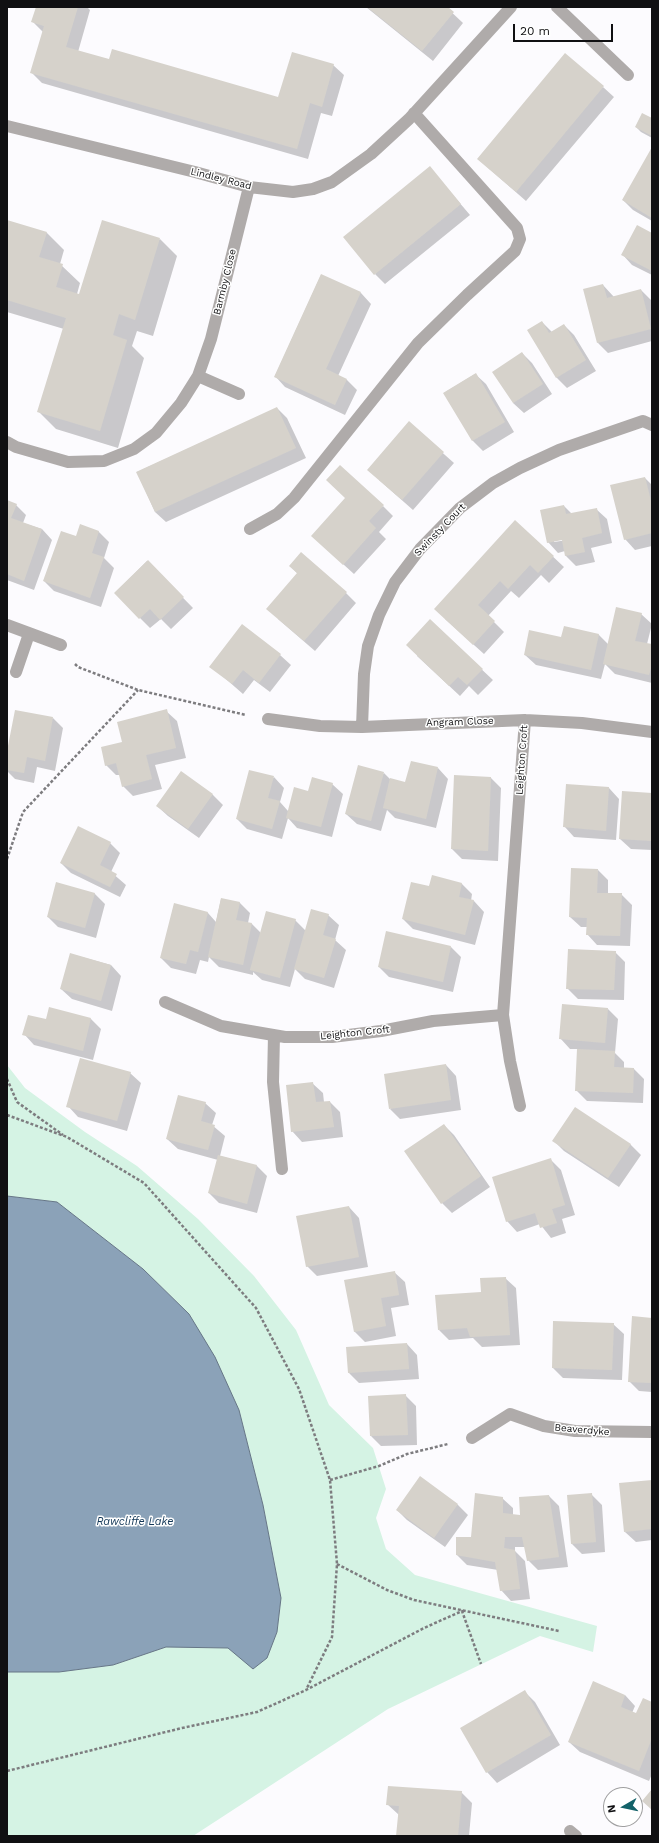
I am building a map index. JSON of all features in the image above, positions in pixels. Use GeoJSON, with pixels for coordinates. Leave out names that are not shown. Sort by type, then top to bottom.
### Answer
{"type":"FeatureCollection","features":[{"type":"Feature","properties":{"kind":"street","name":"Lindley Road"},"geometry":{"type":"LineString","coordinates":[[7,126],[249,186],[293,192],[313,189],[332,182],[371,154],[414,113],[511,7]]}},
{"type":"Feature","properties":{"kind":"street"},"geometry":{"type":"LineString","coordinates":[[557,7],[628,75]]}},
{"type":"Feature","properties":{"kind":"street"},"geometry":{"type":"LineString","coordinates":[[250,529],[277,514],[294,498],[418,344],[467,295],[515,252],[520,239],[517,228],[414,113]]}},
{"type":"Feature","properties":{"kind":"street","name":"Barmby Close"},"geometry":{"type":"LineString","coordinates":[[7,442],[16,447],[68,462],[104,462],[134,449],[156,433],[181,403],[198,376],[211,339],[249,186]]}},
{"type":"Feature","properties":{"kind":"street"},"geometry":{"type":"LineString","coordinates":[[198,376],[239,394]]}},
{"type":"Feature","properties":{"kind":"street","name":"Swinsty Court"},"geometry":{"type":"LineString","coordinates":[[362,727],[364,674],[368,646],[379,614],[395,582],[420,549],[460,508],[493,483],[520,468],[559,450],[643,420],[652,425]]}},
{"type":"Feature","properties":{"kind":"street"},"geometry":{"type":"LineString","coordinates":[[7,625],[61,645]]}},
{"type":"Feature","properties":{"kind":"street"},"geometry":{"type":"LineString","coordinates":[[16,672],[29,634]]}},
{"type":"Feature","properties":{"kind":"street","name":"Angram Close"},"geometry":{"type":"LineString","coordinates":[[268,719],[320,726],[362,727],[525,720],[582,723],[652,732]]}},
{"type":"Feature","properties":{"kind":"street","name":"Leighton Croft"},"geometry":{"type":"LineString","coordinates":[[520,1106],[510,1061],[503,1015],[525,720]]}},
{"type":"Feature","properties":{"kind":"street","name":"Leighton Croft"},"geometry":{"type":"LineString","coordinates":[[165,1002],[221,1026],[285,1036],[332,1037],[381,1031],[433,1022],[503,1015]]}},
{"type":"Feature","properties":{"kind":"street"},"geometry":{"type":"LineString","coordinates":[[274,1035],[274,1082],[282,1169]]}},
{"type":"Feature","properties":{"kind":"street","name":"Beaverdyke"},"geometry":{"type":"LineString","coordinates":[[472,1438],[510,1414],[544,1426],[575,1431],[652,1432]]}},
{"type":"Feature","properties":{"kind":"path"},"geometry":{"type":"LineString","coordinates":[[61,645],[78,667],[138,690],[268,719]]}},
{"type":"Feature","properties":{"kind":"path"},"geometry":{"type":"LineString","coordinates":[[7,859],[22,812],[138,690]]}},
{"type":"Feature","properties":{"kind":"path"},"geometry":{"type":"LineString","coordinates":[[7,1080],[17,1102],[67,1137],[144,1183],[256,1308],[299,1389],[330,1480],[337,1564],[332,1637],[306,1690]]}},
{"type":"Feature","properties":{"kind":"path"},"geometry":{"type":"LineString","coordinates":[[7,1115],[67,1137]]}},
{"type":"Feature","properties":{"kind":"path"},"geometry":{"type":"LineString","coordinates":[[330,1480],[379,1466],[407,1454],[472,1438]]}},
{"type":"Feature","properties":{"kind":"path"},"geometry":{"type":"LineString","coordinates":[[337,1564],[387,1590],[414,1600],[559,1632]]}},
{"type":"Feature","properties":{"kind":"path"},"geometry":{"type":"LineString","coordinates":[[462,1611],[481,1664]]}},
{"type":"Feature","properties":{"kind":"path"},"geometry":{"type":"LineString","coordinates":[[7,1771],[182,1728],[257,1712],[306,1690],[424,1628],[462,1611]]}},
{"type":"Feature","properties":{"kind":"green space"},"geometry":{"type":"Polygon","coordinates":[[[7,1065],[25,1088],[85,1132],[137,1166],[198,1219],[254,1276],[296,1330],[329,1405],[373,1448],[386,1489],[376,1518],[386,1549],[415,1575],[597,1626],[593,1652],[540,1636],[388,1709],[193,1836],[7,1836],[7,1672],[59,1672],[113,1665],[166,1647],[228,1648],[267,1658],[277,1632],[281,1598],[263,1505],[239,1410],[189,1314],[143,1269],[57,1202],[7,1196],[7,1065]]]}},
{"type":"Feature","properties":{"kind":"water","name":"Rawcliffe Lake"},"geometry":{"type":"Polygon","coordinates":[[[7,1196],[57,1202],[143,1269],[189,1314],[215,1357],[239,1410],[263,1505],[281,1598],[277,1632],[267,1658],[253,1669],[228,1648],[166,1647],[113,1665],[59,1672],[7,1672],[7,1196]]]}},
{"type":"Feature","properties":{"kind":"building"},"geometry":{"type":"Polygon","coordinates":[[[36,7],[78,7],[66,47],[109,59],[112,49],[278,97],[292,52],[334,64],[322,107],[310,103],[297,149],[30,73],[44,26],[31,22],[36,7]]]}},
{"type":"Feature","properties":{"kind":"building"},"geometry":{"type":"Polygon","coordinates":[[[367,7],[448,7],[454,12],[422,51],[367,7]]]}},
{"type":"Feature","properties":{"kind":"building"},"geometry":{"type":"Polygon","coordinates":[[[565,53],[604,86],[516,192],[477,159],[565,53]]]}},
{"type":"Feature","properties":{"kind":"building"},"geometry":{"type":"Polygon","coordinates":[[[642,113],[652,118],[652,136],[635,127],[642,113]]]}},
{"type":"Feature","properties":{"kind":"building"},"geometry":{"type":"Polygon","coordinates":[[[652,147],[652,218],[622,200],[652,147]]]}},
{"type":"Feature","properties":{"kind":"building"},"geometry":{"type":"Polygon","coordinates":[[[430,166],[461,204],[374,275],[343,237],[430,166]]]}},
{"type":"Feature","properties":{"kind":"building"},"geometry":{"type":"Polygon","coordinates":[[[7,220],[47,232],[39,257],[63,264],[56,287],[79,294],[102,220],[160,238],[135,320],[119,314],[113,335],[127,340],[100,431],[37,412],[66,318],[7,300],[7,220]]]}},
{"type":"Feature","properties":{"kind":"building"},"geometry":{"type":"Polygon","coordinates":[[[637,225],[652,233],[652,271],[621,255],[637,225]]]}},
{"type":"Feature","properties":{"kind":"building"},"geometry":{"type":"Polygon","coordinates":[[[321,274],[361,292],[326,369],[347,379],[335,405],[274,377],[321,274]]]}},
{"type":"Feature","properties":{"kind":"building"},"geometry":{"type":"Polygon","coordinates":[[[603,284],[607,298],[641,289],[651,329],[597,343],[583,289],[603,284]]]}},
{"type":"Feature","properties":{"kind":"building"},"geometry":{"type":"Polygon","coordinates":[[[542,321],[549,333],[564,324],[586,360],[556,378],[527,330],[542,321]]]}},
{"type":"Feature","properties":{"kind":"building"},"geometry":{"type":"Polygon","coordinates":[[[522,352],[543,384],[513,403],[492,372],[522,352]]]}},
{"type":"Feature","properties":{"kind":"building"},"geometry":{"type":"Polygon","coordinates":[[[476,373],[505,422],[472,441],[443,393],[476,373]]]}},
{"type":"Feature","properties":{"kind":"building"},"geometry":{"type":"Polygon","coordinates":[[[277,407],[296,448],[155,512],[136,472],[277,407]]]}},
{"type":"Feature","properties":{"kind":"building"},"geometry":{"type":"Polygon","coordinates":[[[409,421],[444,452],[402,500],[367,470],[409,421]]]}},
{"type":"Feature","properties":{"kind":"building"},"geometry":{"type":"Polygon","coordinates":[[[340,465],[384,505],[369,521],[376,528],[343,565],[311,536],[345,498],[326,480],[340,465]]]}},
{"type":"Feature","properties":{"kind":"building"},"geometry":{"type":"Polygon","coordinates":[[[645,477],[652,505],[652,533],[624,540],[610,485],[645,477]]]}},
{"type":"Feature","properties":{"kind":"building"},"geometry":{"type":"Polygon","coordinates":[[[7,500],[17,504],[11,518],[42,529],[24,581],[7,574],[7,500]]]}},
{"type":"Feature","properties":{"kind":"building"},"geometry":{"type":"Polygon","coordinates":[[[564,505],[566,514],[597,508],[602,533],[582,538],[585,552],[565,556],[562,540],[547,543],[540,510],[564,505]]]}},
{"type":"Feature","properties":{"kind":"building"},"geometry":{"type":"Polygon","coordinates":[[[515,520],[554,556],[538,573],[530,565],[508,589],[500,581],[478,605],[495,621],[473,645],[434,609],[515,520]]]}},
{"type":"Feature","properties":{"kind":"building"},"geometry":{"type":"Polygon","coordinates":[[[80,524],[99,531],[92,553],[104,557],[90,598],[43,581],[61,531],[76,536],[80,524]]]}},
{"type":"Feature","properties":{"kind":"building"},"geometry":{"type":"Polygon","coordinates":[[[301,552],[347,592],[304,641],[266,609],[297,573],[289,566],[301,552]]]}},
{"type":"Feature","properties":{"kind":"building"},"geometry":{"type":"Polygon","coordinates":[[[148,560],[184,597],[160,620],[150,609],[139,619],[114,593],[148,560]]]}},
{"type":"Feature","properties":{"kind":"building"},"geometry":{"type":"Polygon","coordinates":[[[616,607],[642,613],[635,641],[652,644],[652,665],[649,675],[603,664],[616,607]]]}},
{"type":"Feature","properties":{"kind":"building"},"geometry":{"type":"Polygon","coordinates":[[[430,619],[483,669],[467,685],[458,677],[449,686],[406,645],[430,619]]]}},
{"type":"Feature","properties":{"kind":"building"},"geometry":{"type":"Polygon","coordinates":[[[242,624],[281,654],[259,683],[243,670],[232,684],[209,667],[242,624]]]}},
{"type":"Feature","properties":{"kind":"building"},"geometry":{"type":"Polygon","coordinates":[[[564,626],[599,634],[591,670],[524,655],[529,630],[561,637],[564,626]]]}},
{"type":"Feature","properties":{"kind":"building"},"geometry":{"type":"Polygon","coordinates":[[[167,709],[176,748],[146,755],[152,779],[122,787],[116,763],[105,766],[101,747],[122,742],[117,722],[167,709]]]}},
{"type":"Feature","properties":{"kind":"building"},"geometry":{"type":"Polygon","coordinates":[[[15,710],[53,717],[45,761],[27,757],[24,773],[7,770],[7,751],[15,710]]]}},
{"type":"Feature","properties":{"kind":"building"},"geometry":{"type":"Polygon","coordinates":[[[411,761],[438,767],[426,819],[383,808],[390,778],[405,782],[411,761]]]}},
{"type":"Feature","properties":{"kind":"building"},"geometry":{"type":"Polygon","coordinates":[[[358,765],[384,772],[371,821],[345,814],[358,765]]]}},
{"type":"Feature","properties":{"kind":"building"},"geometry":{"type":"Polygon","coordinates":[[[249,770],[274,776],[268,798],[280,801],[272,829],[236,819],[249,770]]]}},
{"type":"Feature","properties":{"kind":"building"},"geometry":{"type":"Polygon","coordinates":[[[181,771],[213,794],[188,829],[156,806],[181,771]]]}},
{"type":"Feature","properties":{"kind":"building"},"geometry":{"type":"Polygon","coordinates":[[[454,775],[491,777],[488,851],[451,849],[454,775]]]}},
{"type":"Feature","properties":{"kind":"building"},"geometry":{"type":"Polygon","coordinates":[[[312,777],[333,783],[321,827],[286,818],[294,787],[308,791],[312,777]]]}},
{"type":"Feature","properties":{"kind":"building"},"geometry":{"type":"Polygon","coordinates":[[[566,784],[609,787],[606,831],[563,827],[566,784]]]}},
{"type":"Feature","properties":{"kind":"building"},"geometry":{"type":"Polygon","coordinates":[[[622,791],[652,793],[652,841],[619,839],[622,791]]]}},
{"type":"Feature","properties":{"kind":"building"},"geometry":{"type":"Polygon","coordinates":[[[78,826],[111,842],[100,865],[117,874],[110,887],[60,863],[78,826]]]}},
{"type":"Feature","properties":{"kind":"building"},"geometry":{"type":"Polygon","coordinates":[[[571,868],[598,869],[597,893],[622,893],[620,936],[586,935],[587,918],[569,917],[571,868]]]}},
{"type":"Feature","properties":{"kind":"building"},"geometry":{"type":"Polygon","coordinates":[[[432,875],[462,883],[459,897],[474,900],[465,935],[402,919],[411,882],[429,886],[432,875]]]}},
{"type":"Feature","properties":{"kind":"building"},"geometry":{"type":"Polygon","coordinates":[[[56,882],[95,893],[85,928],[47,917],[56,882]]]}},
{"type":"Feature","properties":{"kind":"building"},"geometry":{"type":"Polygon","coordinates":[[[221,898],[240,902],[236,920],[252,923],[243,965],[208,957],[221,898]]]}},
{"type":"Feature","properties":{"kind":"building"},"geometry":{"type":"Polygon","coordinates":[[[174,903],[208,912],[198,952],[190,950],[186,964],[160,958],[174,903]]]}},
{"type":"Feature","properties":{"kind":"building"},"geometry":{"type":"Polygon","coordinates":[[[311,909],[329,914],[323,935],[336,939],[324,978],[294,969],[311,909]]]}},
{"type":"Feature","properties":{"kind":"building"},"geometry":{"type":"Polygon","coordinates":[[[266,911],[296,919],[280,978],[250,970],[266,911]]]}},
{"type":"Feature","properties":{"kind":"building"},"geometry":{"type":"Polygon","coordinates":[[[386,931],[451,946],[443,982],[378,967],[386,931]]]}},
{"type":"Feature","properties":{"kind":"building"},"geometry":{"type":"Polygon","coordinates":[[[568,949],[616,951],[614,990],[566,989],[568,949]]]}},
{"type":"Feature","properties":{"kind":"building"},"geometry":{"type":"Polygon","coordinates":[[[70,953],[111,965],[101,1001],[60,989],[70,953]]]}},
{"type":"Feature","properties":{"kind":"building"},"geometry":{"type":"Polygon","coordinates":[[[562,1004],[608,1008],[605,1043],[559,1039],[562,1004]]]}},
{"type":"Feature","properties":{"kind":"building"},"geometry":{"type":"Polygon","coordinates":[[[49,1007],[91,1018],[83,1051],[22,1035],[28,1015],[46,1019],[49,1007]]]}},
{"type":"Feature","properties":{"kind":"building"},"geometry":{"type":"Polygon","coordinates":[[[577,1049],[615,1051],[614,1067],[634,1068],[633,1093],[575,1091],[577,1049]]]}},
{"type":"Feature","properties":{"kind":"building"},"geometry":{"type":"Polygon","coordinates":[[[80,1058],[131,1072],[117,1121],[66,1107],[80,1058]]]}},
{"type":"Feature","properties":{"kind":"building"},"geometry":{"type":"Polygon","coordinates":[[[446,1064],[451,1100],[389,1109],[384,1074],[446,1064]]]}},
{"type":"Feature","properties":{"kind":"building"},"geometry":{"type":"Polygon","coordinates":[[[313,1082],[316,1102],[330,1101],[334,1127],[291,1132],[286,1085],[313,1082]]]}},
{"type":"Feature","properties":{"kind":"building"},"geometry":{"type":"Polygon","coordinates":[[[178,1095],[206,1102],[201,1121],[215,1125],[208,1150],[166,1139],[178,1095]]]}},
{"type":"Feature","properties":{"kind":"building"},"geometry":{"type":"Polygon","coordinates":[[[575,1107],[631,1144],[608,1178],[552,1141],[575,1107]]]}},
{"type":"Feature","properties":{"kind":"building"},"geometry":{"type":"Polygon","coordinates":[[[444,1124],[481,1176],[441,1204],[404,1151],[444,1124]]]}},
{"type":"Feature","properties":{"kind":"building"},"geometry":{"type":"Polygon","coordinates":[[[218,1155],[257,1165],[247,1204],[208,1193],[218,1155]]]}},
{"type":"Feature","properties":{"kind":"building"},"geometry":{"type":"Polygon","coordinates":[[[551,1158],[565,1205],[552,1209],[557,1223],[540,1228],[535,1213],[506,1222],[492,1177],[551,1158]]]}},
{"type":"Feature","properties":{"kind":"building"},"geometry":{"type":"Polygon","coordinates":[[[349,1206],[359,1257],[306,1267],[296,1216],[349,1206]]]}},
{"type":"Feature","properties":{"kind":"building"},"geometry":{"type":"Polygon","coordinates":[[[395,1271],[399,1295],[381,1298],[386,1326],[354,1332],[344,1280],[395,1271]]]}},
{"type":"Feature","properties":{"kind":"building"},"geometry":{"type":"Polygon","coordinates":[[[506,1277],[510,1335],[470,1337],[467,1328],[438,1330],[435,1295],[481,1292],[480,1278],[506,1277]]]}},
{"type":"Feature","properties":{"kind":"building"},"geometry":{"type":"Polygon","coordinates":[[[632,1316],[652,1318],[652,1383],[628,1382],[632,1316]]]}},
{"type":"Feature","properties":{"kind":"building"},"geometry":{"type":"Polygon","coordinates":[[[553,1321],[614,1323],[612,1370],[552,1368],[553,1321]]]}},
{"type":"Feature","properties":{"kind":"building"},"geometry":{"type":"Polygon","coordinates":[[[407,1343],[409,1369],[348,1373],[346,1347],[407,1343]]]}},
{"type":"Feature","properties":{"kind":"building"},"geometry":{"type":"Polygon","coordinates":[[[406,1394],[408,1435],[370,1436],[368,1396],[406,1394]]]}},
{"type":"Feature","properties":{"kind":"building"},"geometry":{"type":"Polygon","coordinates":[[[420,1476],[458,1504],[434,1538],[396,1510],[420,1476]]]}},
{"type":"Feature","properties":{"kind":"building"},"geometry":{"type":"Polygon","coordinates":[[[652,1480],[652,1529],[624,1532],[619,1483],[652,1480]]]}},
{"type":"Feature","properties":{"kind":"building"},"geometry":{"type":"Polygon","coordinates":[[[475,1493],[503,1497],[503,1513],[520,1515],[519,1497],[549,1495],[559,1557],[527,1561],[522,1537],[505,1537],[504,1548],[515,1550],[520,1589],[500,1591],[495,1562],[456,1555],[456,1537],[471,1537],[475,1493]]]}},
{"type":"Feature","properties":{"kind":"building"},"geometry":{"type":"Polygon","coordinates":[[[592,1493],[596,1542],[571,1544],[567,1495],[592,1493]]]}},
{"type":"Feature","properties":{"kind":"building"},"geometry":{"type":"Polygon","coordinates":[[[593,1681],[625,1695],[621,1707],[636,1713],[643,1698],[652,1702],[652,1738],[639,1771],[568,1742],[593,1681]]]}},
{"type":"Feature","properties":{"kind":"building"},"geometry":{"type":"Polygon","coordinates":[[[525,1690],[551,1735],[486,1773],[460,1728],[525,1690]]]}},
{"type":"Feature","properties":{"kind":"building"},"geometry":{"type":"Polygon","coordinates":[[[388,1786],[462,1791],[458,1836],[396,1836],[399,1806],[386,1805],[388,1786]]]}},
{"type":"Feature","properties":{"kind":"building"},"geometry":{"type":"Polygon","coordinates":[[[652,1789],[652,1810],[643,1802],[643,1800],[652,1789]]]}}]}
